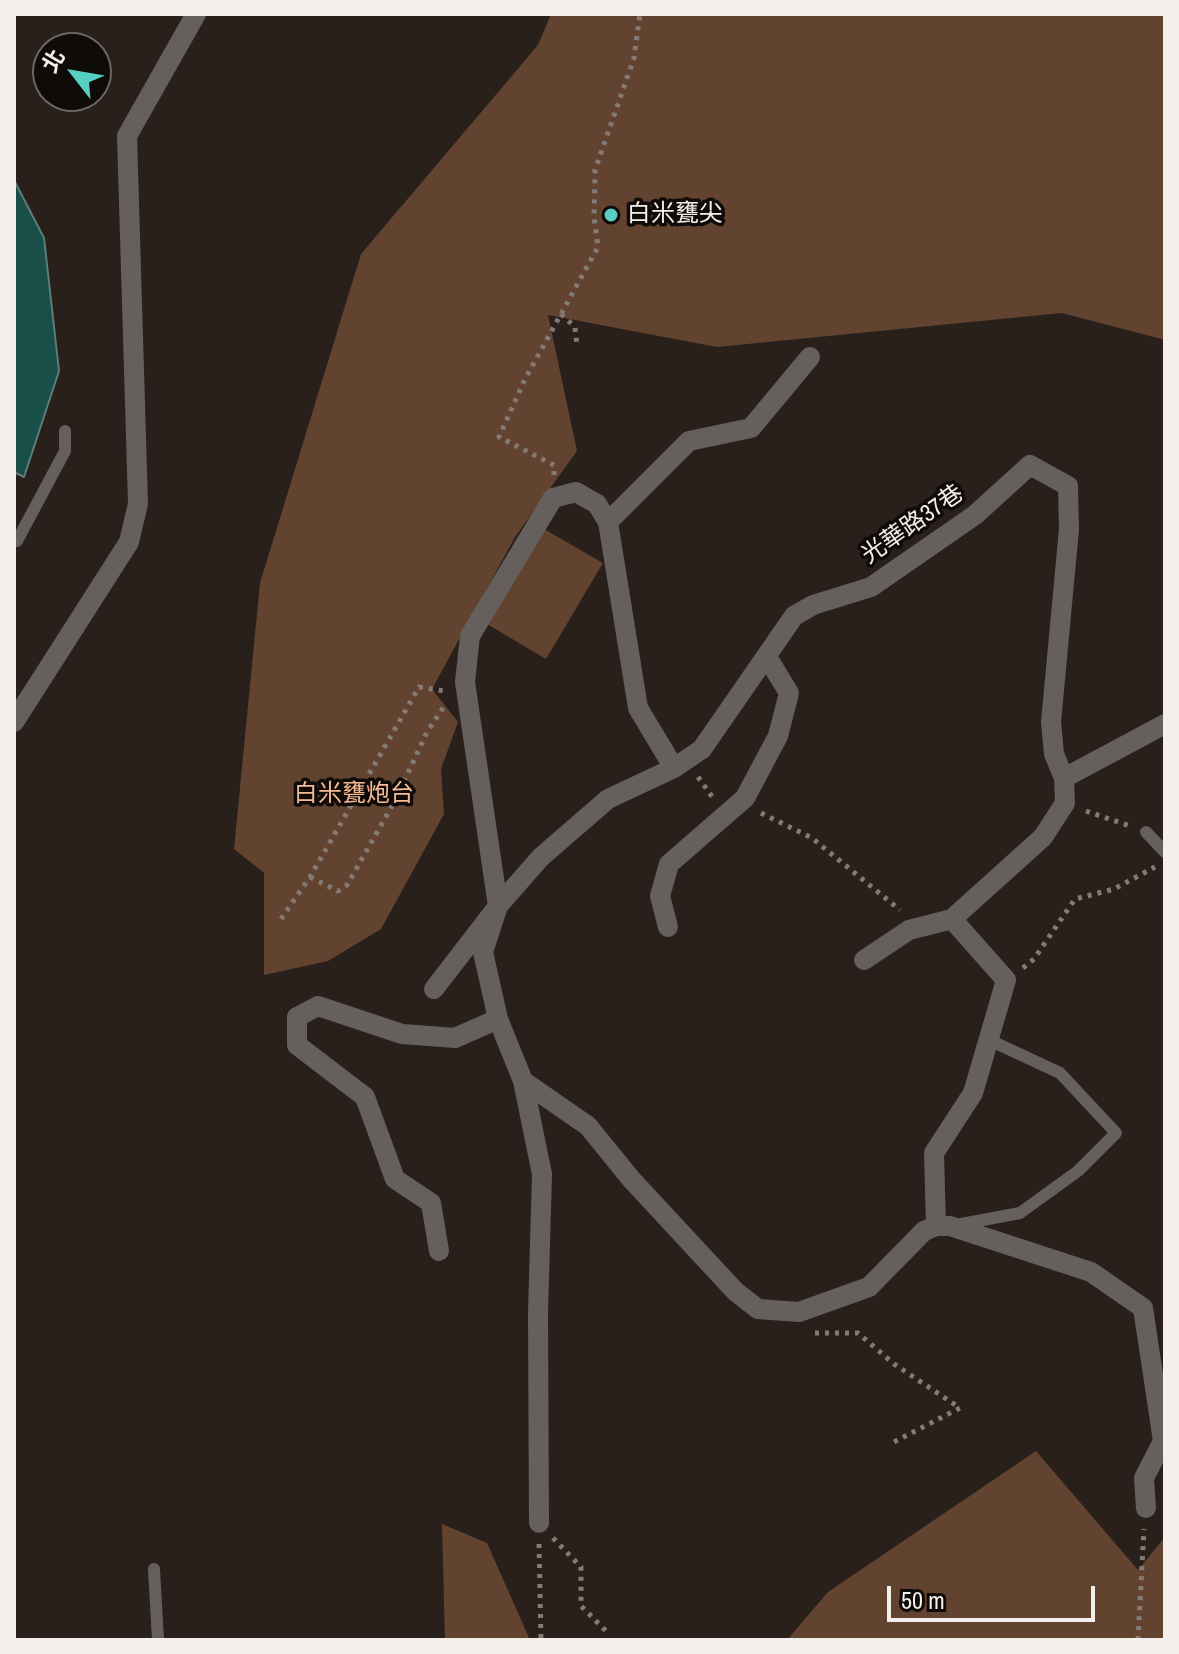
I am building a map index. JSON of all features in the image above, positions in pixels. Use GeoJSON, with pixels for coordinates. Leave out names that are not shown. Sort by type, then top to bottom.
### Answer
{"type":"FeatureCollection","features":[{"type":"Feature","properties":{"kind":"street"},"geometry":{"type":"LineString","coordinates":[[14,722],[129,542],[138,504],[127,136],[196,14]]}},
{"type":"Feature","properties":{"kind":"street"},"geometry":{"type":"LineString","coordinates":[[608,522],[689,441],[751,428],[810,357]]}},
{"type":"Feature","properties":{"kind":"street","name":"光華路37巷"},"geometry":{"type":"LineString","coordinates":[[434,989],[498,906],[541,857],[608,799],[680,764],[702,749],[794,616],[813,605],[871,587],[975,515],[1030,465],[1068,486],[1069,529],[1051,722],[1054,754],[1064,778]]}},
{"type":"Feature","properties":{"kind":"street"},"geometry":{"type":"LineString","coordinates":[[539,1523],[538,1313],[542,1174],[523,1081],[498,1019],[483,952],[498,906],[475,708],[465,682],[470,636],[553,498],[576,492],[597,504],[608,522],[638,708],[680,764]]}},
{"type":"Feature","properties":{"kind":"street"},"geometry":{"type":"LineString","coordinates":[[668,927],[660,896],[669,864],[745,798],[778,736],[789,693],[767,657]]}},
{"type":"Feature","properties":{"kind":"street"},"geometry":{"type":"LineString","coordinates":[[864,960],[909,930],[952,919],[1043,837],[1065,803],[1064,778],[1165,724]]}},
{"type":"Feature","properties":{"kind":"street"},"geometry":{"type":"LineString","coordinates":[[943,1226],[934,1153],[973,1093],[1006,980],[952,919]]}},
{"type":"Feature","properties":{"kind":"street"},"geometry":{"type":"LineString","coordinates":[[439,1251],[431,1203],[395,1179],[365,1097],[297,1045],[297,1017],[318,1006],[402,1034],[455,1038],[498,1019]]}},
{"type":"Feature","properties":{"kind":"street"},"geometry":{"type":"LineString","coordinates":[[523,1081],[588,1126],[631,1179],[703,1257],[735,1291],[758,1309],[799,1312],[869,1287],[924,1231],[943,1226],[1091,1272],[1143,1308],[1163,1441],[1144,1478],[1146,1508]]}},
{"type":"Feature","properties":{"kind":"lane"},"geometry":{"type":"LineString","coordinates":[[14,539],[17,541],[65,451],[65,431]]}},
{"type":"Feature","properties":{"kind":"lane"},"geometry":{"type":"LineString","coordinates":[[1146,832],[1165,852]]}},
{"type":"Feature","properties":{"kind":"lane"},"geometry":{"type":"LineString","coordinates":[[943,1226],[1020,1213],[1078,1171],[1116,1133],[1060,1073],[987,1039]]}},
{"type":"Feature","properties":{"kind":"lane"},"geometry":{"type":"LineString","coordinates":[[154,1569],[158,1640]]}},
{"type":"Feature","properties":{"kind":"path"},"geometry":{"type":"LineString","coordinates":[[553,498],[554,465],[499,437],[525,379],[598,247],[594,217],[595,170],[634,58],[640,14]]}},
{"type":"Feature","properties":{"kind":"path"},"geometry":{"type":"LineString","coordinates":[[561,314],[575,327],[577,346]]}},
{"type":"Feature","properties":{"kind":"path"},"geometry":{"type":"LineString","coordinates":[[281,919],[310,877],[419,687],[453,692],[427,732],[397,797],[347,885],[338,891],[310,877]]}},
{"type":"Feature","properties":{"kind":"path"},"geometry":{"type":"LineString","coordinates":[[680,764],[732,809],[812,838],[921,927]]}},
{"type":"Feature","properties":{"kind":"path"},"geometry":{"type":"LineString","coordinates":[[1065,803],[1146,832]]}},
{"type":"Feature","properties":{"kind":"path"},"geometry":{"type":"LineString","coordinates":[[1006,980],[1034,959],[1075,899],[1114,889],[1144,871],[1165,864]]}},
{"type":"Feature","properties":{"kind":"path"},"geometry":{"type":"LineString","coordinates":[[804,1333],[858,1333],[894,1364],[960,1408],[890,1444]]}},
{"type":"Feature","properties":{"kind":"path"},"geometry":{"type":"LineString","coordinates":[[1138,1640],[1146,1508]]}},
{"type":"Feature","properties":{"kind":"path"},"geometry":{"type":"LineString","coordinates":[[539,1523],[581,1567],[581,1606],[608,1633]]}},
{"type":"Feature","properties":{"kind":"path"},"geometry":{"type":"LineString","coordinates":[[539,1523],[541,1640]]}},
{"type":"Feature","properties":{"kind":"green space","name":"白米甕炮台"},"geometry":{"type":"Polygon","coordinates":[[[551,14],[1165,14],[1165,340],[1062,313],[717,347],[548,315],[577,451],[515,537],[432,689],[458,722],[441,769],[444,814],[381,929],[328,961],[264,975],[264,873],[234,849],[260,583],[361,254],[538,45],[551,14]]]}},
{"type":"Feature","properties":{"kind":"green space"},"geometry":{"type":"Polygon","coordinates":[[[544,529],[603,563],[546,659],[487,624],[544,529]]]}},
{"type":"Feature","properties":{"kind":"green space"},"geometry":{"type":"Polygon","coordinates":[[[1036,1451],[1138,1570],[1165,1537],[1165,1640],[787,1640],[828,1592],[1036,1451]]]}},
{"type":"Feature","properties":{"kind":"green space"},"geometry":{"type":"Polygon","coordinates":[[[442,1524],[487,1543],[530,1640],[445,1640],[442,1524]]]}},
{"type":"Feature","properties":{"kind":"water"},"geometry":{"type":"Polygon","coordinates":[[[14,180],[44,238],[59,371],[24,477],[14,472],[14,180]]]}},
{"type":"Feature","properties":{"kind":"place","name":"白米甕尖"},"geometry":{"type":"Point","coordinates":[611,215]}}]}
